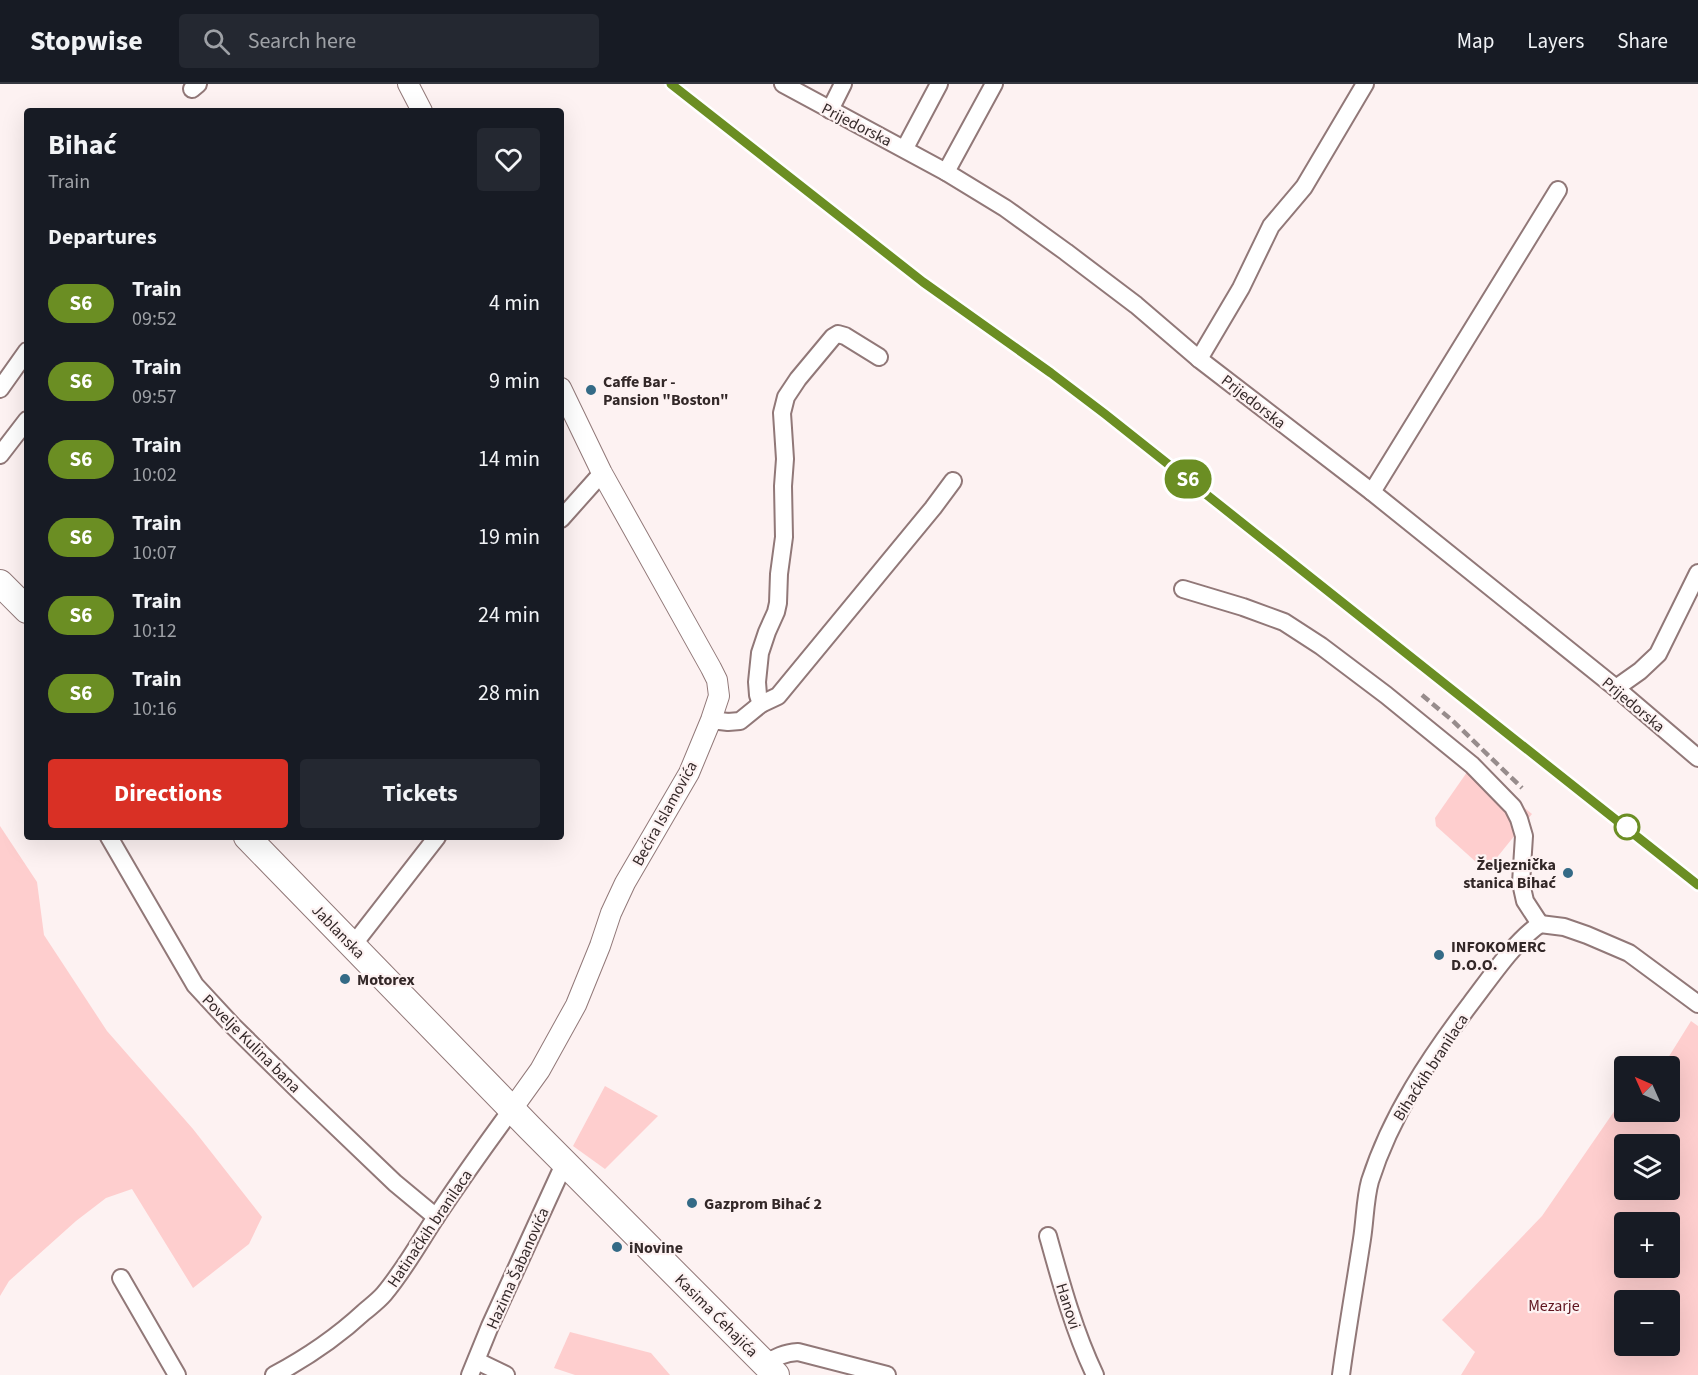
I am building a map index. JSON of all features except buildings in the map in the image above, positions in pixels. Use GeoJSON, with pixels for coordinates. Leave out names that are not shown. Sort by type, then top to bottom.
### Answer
{"type":"FeatureCollection","features":[{"type":"Feature","properties":{"kind":"main road"},"geometry":{"type":"LineString","coordinates":[[0,583],[24,607]]}},
{"type":"Feature","properties":{"kind":"main road","name":"Jablanska"},"geometry":{"type":"LineString","coordinates":[[250,840],[531,1128]]}},
{"type":"Feature","properties":{"kind":"main road","name":"Kasima Ćehajića"},"geometry":{"type":"LineString","coordinates":[[531,1128],[770,1370]]}},
{"type":"Feature","properties":{"kind":"street"},"geometry":{"type":"LineString","coordinates":[[408,84],[420,108]]}},
{"type":"Feature","properties":{"kind":"street","name":"Prijedorska"},"geometry":{"type":"LineString","coordinates":[[783,84],[946,172],[1005,208],[1066,252],[1372,492],[1616,688],[1698,758]]}},
{"type":"Feature","properties":{"kind":"street"},"geometry":{"type":"LineString","coordinates":[[830,110],[843,84]]}},
{"type":"Feature","properties":{"kind":"street"},"geometry":{"type":"LineString","coordinates":[[905,148],[939,84]]}},
{"type":"Feature","properties":{"kind":"street"},"geometry":{"type":"LineString","coordinates":[[946,172],[994,84]]}},
{"type":"Feature","properties":{"kind":"street"},"geometry":{"type":"LineString","coordinates":[[1199,358],[1241,288],[1271,226],[1304,187],[1365,84]]}},
{"type":"Feature","properties":{"kind":"street"},"geometry":{"type":"LineString","coordinates":[[1372,492],[1558,190]]}},
{"type":"Feature","properties":{"kind":"street"},"geometry":{"type":"LineString","coordinates":[[761,704],[758,688],[760,652],[778,603],[785,459],[782,413],[786,397],[814,357],[838,334],[879,357]]}},
{"type":"Feature","properties":{"kind":"street"},"geometry":{"type":"LineString","coordinates":[[0,389],[24,355]]}},
{"type":"Feature","properties":{"kind":"street","name":"Bećira Islamovića"},"geometry":{"type":"LineString","coordinates":[[512,1109],[540,1070],[576,1005],[624,883],[689,773],[719,696],[717,680],[602,473],[564,394]]}},
{"type":"Feature","properties":{"kind":"street"},"geometry":{"type":"LineString","coordinates":[[0,455],[24,424]]}},
{"type":"Feature","properties":{"kind":"street"},"geometry":{"type":"LineString","coordinates":[[564,516],[602,473]]}},
{"type":"Feature","properties":{"kind":"street"},"geometry":{"type":"LineString","coordinates":[[711,720],[740,721],[761,704],[778,696],[953,481]]}},
{"type":"Feature","properties":{"kind":"street"},"geometry":{"type":"LineString","coordinates":[[1616,688],[1640,671],[1658,654],[1698,573]]}},
{"type":"Feature","properties":{"kind":"street"},"geometry":{"type":"LineString","coordinates":[[1183,589],[1284,622],[1321,646],[1386,695],[1472,765],[1513,807],[1524,836],[1521,883],[1525,901],[1540,924],[1564,927],[1587,934],[1629,953],[1698,1004]]}},
{"type":"Feature","properties":{"kind":"street","name":"Povelje Kulina bana"},"geometry":{"type":"LineString","coordinates":[[111,840],[195,985],[302,1094],[395,1183],[436,1217]]}},
{"type":"Feature","properties":{"kind":"street"},"geometry":{"type":"LineString","coordinates":[[353,945],[435,840]]}},
{"type":"Feature","properties":{"kind":"street","name":"Bihaćkih branilaca"},"geometry":{"type":"LineString","coordinates":[[1341,1375],[1370,1183],[1389,1131],[1423,1071],[1448,1034],[1522,939],[1540,924]]}},
{"type":"Feature","properties":{"kind":"street","name":"Hatinačkih branilaca"},"geometry":{"type":"LineString","coordinates":[[274,1375],[331,1339],[383,1295],[415,1252],[466,1171],[512,1109]]}},
{"type":"Feature","properties":{"kind":"street","name":"Hazima Šabanovića"},"geometry":{"type":"LineString","coordinates":[[473,1368],[565,1162]]}},
{"type":"Feature","properties":{"kind":"street","name":"Hanovi"},"geometry":{"type":"LineString","coordinates":[[1048,1236],[1084,1352],[1095,1375]]}},
{"type":"Feature","properties":{"kind":"street"},"geometry":{"type":"LineString","coordinates":[[121,1278],[177,1375]]}},
{"type":"Feature","properties":{"kind":"street"},"geometry":{"type":"LineString","coordinates":[[770,1370],[777,1356],[798,1352],[887,1375]]}},
{"type":"Feature","properties":{"kind":"street"},"geometry":{"type":"LineString","coordinates":[[473,1368],[506,1375]]}},
{"type":"Feature","properties":{"kind":"green space"},"geometry":{"type":"Polygon","coordinates":[[[1472,765],[1532,814],[1486,871],[1436,826],[1435,818],[1472,765]]]}},
{"type":"Feature","properties":{"kind":"green space"},"geometry":{"type":"Polygon","coordinates":[[[0,826],[37,882],[44,935],[107,1031],[193,1129],[262,1217],[249,1244],[193,1288],[132,1189],[106,1198],[76,1221],[9,1281],[0,1296],[0,826]]]}},
{"type":"Feature","properties":{"kind":"green space","name":"Mezarje"},"geometry":{"type":"Polygon","coordinates":[[[1691,1021],[1698,1026],[1698,1375],[1461,1375],[1475,1352],[1442,1320],[1542,1216],[1614,1112],[1614,1122],[1680,1122],[1680,1056],[1669,1056],[1691,1021]]]}},
{"type":"Feature","properties":{"kind":"green space"},"geometry":{"type":"Polygon","coordinates":[[[605,1086],[658,1116],[605,1169],[573,1146],[605,1086]]]}},
{"type":"Feature","properties":{"kind":"green space"},"geometry":{"type":"Polygon","coordinates":[[[570,1332],[651,1353],[670,1375],[575,1375],[554,1368],[570,1332]]]}},
{"type":"Feature","properties":{"kind":"railway"},"geometry":{"type":"LineString","coordinates":[[671,84],[923,282],[1105,413],[1698,885]]}},
{"type":"Feature","properties":{"kind":"railway"},"geometry":{"type":"LineString","coordinates":[[1422,695],[1453,721],[1522,788]]}},
{"type":"Feature","properties":{"kind":"train","name":"S6"},"geometry":{"type":"LineString","coordinates":[[671,84],[923,282],[1105,414],[1698,885]]}},
{"type":"Feature","properties":{"kind":"place","name":"Caffe Bar - Pansion \"Boston\""},"geometry":{"type":"Point","coordinates":[591,390]}},
{"type":"Feature","properties":{"kind":"place","name":"Željeznička stanica Bihać"},"geometry":{"type":"Point","coordinates":[1568,873]}},
{"type":"Feature","properties":{"kind":"place","name":"INFOKOMERC D.O.O."},"geometry":{"type":"Point","coordinates":[1439,955]}},
{"type":"Feature","properties":{"kind":"place","name":"Motorex"},"geometry":{"type":"Point","coordinates":[345,979]}},
{"type":"Feature","properties":{"kind":"place","name":"Gazprom Bihać 2"},"geometry":{"type":"Point","coordinates":[692,1203]}},
{"type":"Feature","properties":{"kind":"place","name":"iNovine"},"geometry":{"type":"Point","coordinates":[617,1247]}}]}
